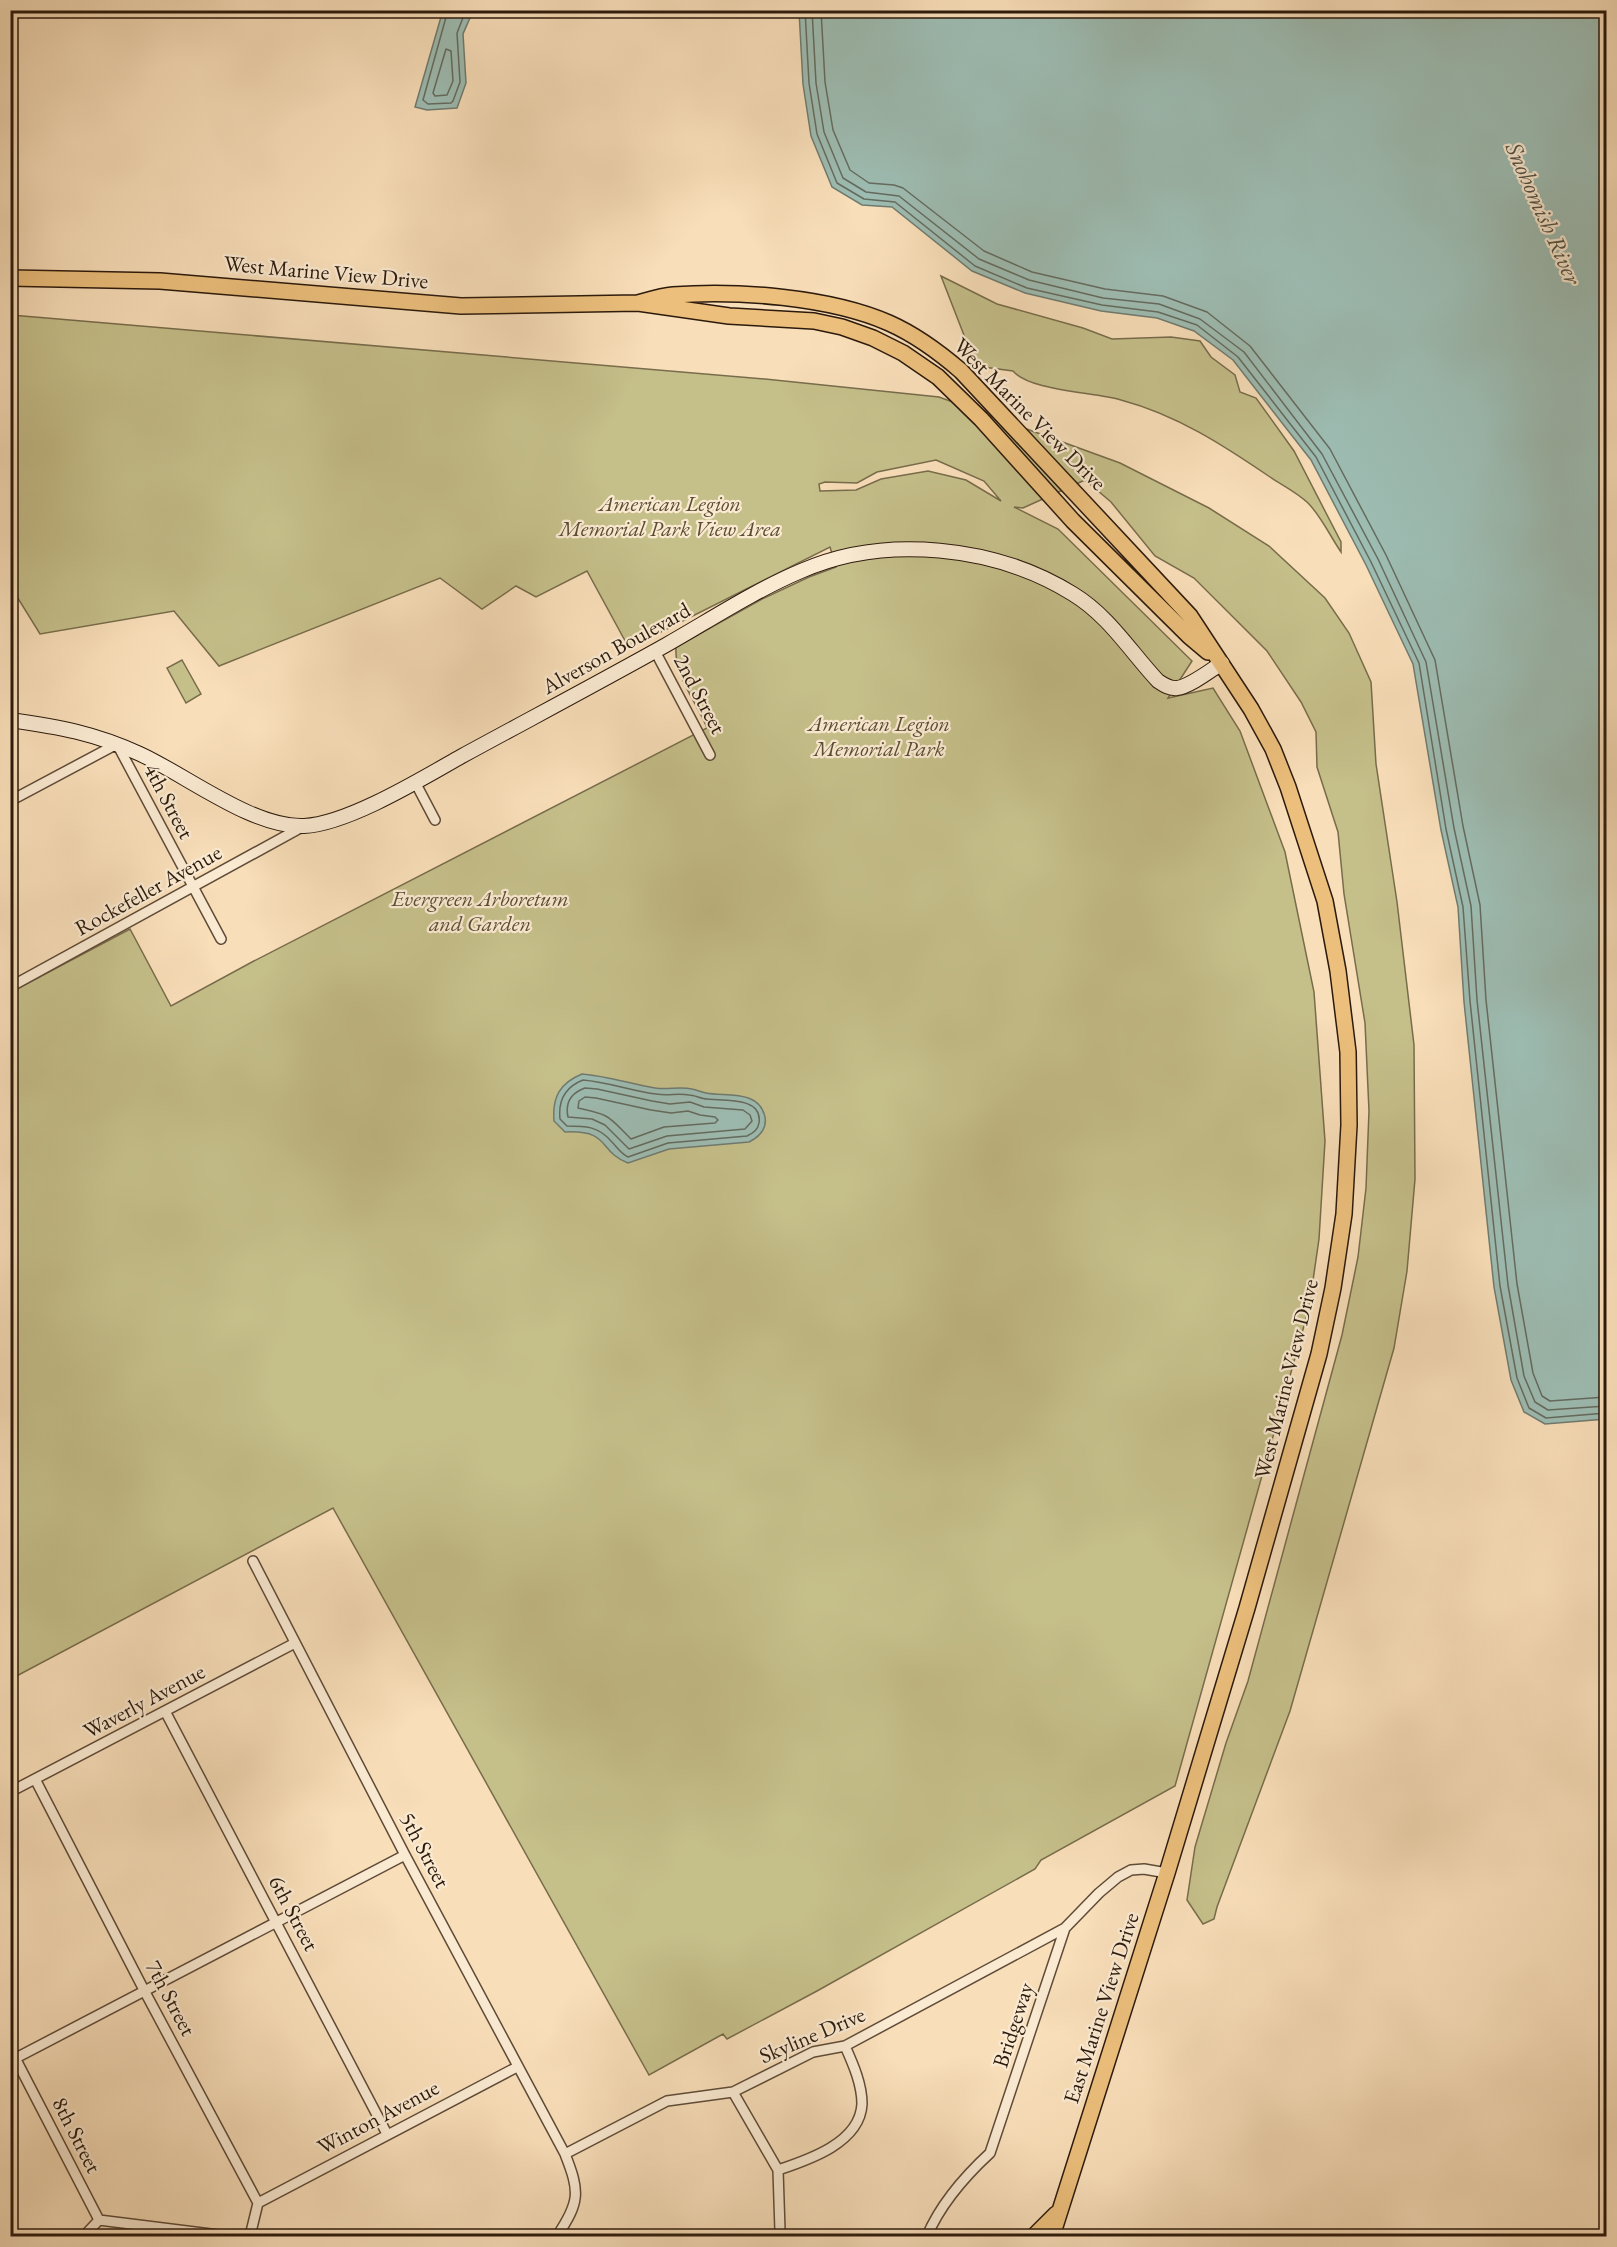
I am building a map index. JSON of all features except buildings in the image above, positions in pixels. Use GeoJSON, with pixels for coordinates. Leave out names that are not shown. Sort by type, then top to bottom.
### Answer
{"type":"FeatureCollection","features":[{"type":"Feature","properties":{"kind":"main road","name":"West Marine View Drive"},"geometry":{"type":"LineString","coordinates":[[10,278],[159,281],[461,306],[638,303],[729,316],[814,321],[833,325],[873,338],[903,353],[938,377],[981,420],[1073,521],[1189,636],[1222,663]]}},
{"type":"Feature","properties":{"kind":"main road","name":"West Marine View Drive"},"geometry":{"type":"LineString","coordinates":[[638,303],[671,295],[734,294],[834,305],[888,323],[938,351],[961,371],[1190,616],[1251,709],[1273,749],[1292,798],[1325,901],[1338,971],[1348,1052],[1349,1125],[1344,1214],[1333,1288],[1319,1354],[1247,1608],[1190,1793]]}},
{"type":"Feature","properties":{"kind":"main road","name":"Alverson Boulevard"},"geometry":{"type":"LineString","coordinates":[[10,720],[88,733],[144,755],[238,808],[282,823],[304,826],[331,820],[365,807],[415,782],[802,570],[854,554],[884,550],[943,552],[990,560],[1046,579],[1076,596],[1109,622],[1148,670],[1167,687],[1178,688],[1188,684],[1222,663]]}},
{"type":"Feature","properties":{"kind":"main road","name":"East Marine View Drive"},"geometry":{"type":"LineString","coordinates":[[1052,2236],[1167,1873],[1190,1793]]}},
{"type":"Feature","properties":{"kind":"main road"},"geometry":{"type":"LineString","coordinates":[[1034,2236],[1062,2207]]}},
{"type":"Feature","properties":{"kind":"street","name":"2nd Street"},"geometry":{"type":"LineString","coordinates":[[655,651],[710,755]]}},
{"type":"Feature","properties":{"kind":"street"},"geometry":{"type":"LineString","coordinates":[[10,801],[117,744]]}},
{"type":"Feature","properties":{"kind":"street","name":"4th Street"},"geometry":{"type":"LineString","coordinates":[[117,744],[221,939]]}},
{"type":"Feature","properties":{"kind":"street"},"geometry":{"type":"LineString","coordinates":[[415,782],[435,820]]}},
{"type":"Feature","properties":{"kind":"street","name":"Rockefeller Avenue"},"geometry":{"type":"LineString","coordinates":[[10,987],[304,826]]}},
{"type":"Feature","properties":{"kind":"street","name":"5th Street"},"geometry":{"type":"LineString","coordinates":[[253,1561],[405,1855],[565,2154],[574,2177],[576,2191],[571,2216],[557,2236]]}},
{"type":"Feature","properties":{"kind":"street","name":"Waverly Avenue"},"geometry":{"type":"LineString","coordinates":[[10,1792],[295,1643]]}},
{"type":"Feature","properties":{"kind":"street","name":"6th Street"},"geometry":{"type":"LineString","coordinates":[[165,1711],[387,2134]]}},
{"type":"Feature","properties":{"kind":"street","name":"7th Street"},"geometry":{"type":"LineString","coordinates":[[36,1779],[145,1992],[258,2203]]}},
{"type":"Feature","properties":{"kind":"street"},"geometry":{"type":"LineString","coordinates":[[16,2058],[405,1855]]}},
{"type":"Feature","properties":{"kind":"street","name":"Bridgeway"},"geometry":{"type":"LineString","coordinates":[[927,2236],[950,2196],[964,2178],[990,2153],[1065,1928],[1099,1893],[1131,1870],[1144,1869],[1167,1873]]}},
{"type":"Feature","properties":{"kind":"street","name":"Skyline Drive"},"geometry":{"type":"LineString","coordinates":[[565,2154],[667,2101],[733,2092],[813,2052],[828,2047],[845,2046],[1065,1928]]}},
{"type":"Feature","properties":{"kind":"street"},"geometry":{"type":"LineString","coordinates":[[778,2170],[803,2161],[841,2140],[854,2127],[862,2105],[857,2075],[845,2046]]}},
{"type":"Feature","properties":{"kind":"street","name":"8th Street"},"geometry":{"type":"LineString","coordinates":[[10,2048],[99,2220]]}},
{"type":"Feature","properties":{"kind":"street","name":"Winton Avenue"},"geometry":{"type":"LineString","coordinates":[[258,2203],[517,2067]]}},
{"type":"Feature","properties":{"kind":"street"},"geometry":{"type":"LineString","coordinates":[[733,2092],[778,2170],[782,2236]]}},
{"type":"Feature","properties":{"kind":"street"},"geometry":{"type":"LineString","coordinates":[[250,2236],[258,2203]]}},
{"type":"Feature","properties":{"kind":"street"},"geometry":{"type":"LineString","coordinates":[[84,2236],[99,2220],[152,2232],[227,2236]]}},
{"type":"Feature","properties":{"kind":"green space"},"geometry":{"type":"Polygon","coordinates":[[[941,276],[997,304],[1083,328],[1112,339],[1171,337],[1200,341],[1211,357],[1235,375],[1240,392],[1256,398],[1294,451],[1341,542],[1341,552],[1313,508],[1304,499],[1199,432],[1142,406],[1109,397],[1033,383],[1021,378],[1013,371],[976,366],[941,276]]]}},
{"type":"Feature","properties":{"kind":"green space"},"geometry":{"type":"Polygon","coordinates":[[[11,315],[765,379],[939,397],[1120,463],[1209,508],[1269,546],[1325,598],[1349,633],[1371,682],[1376,764],[1397,902],[1414,1045],[1415,1179],[1407,1271],[1394,1348],[1290,1711],[1214,1919],[1203,1924],[1187,1900],[1195,1847],[1226,1743],[1248,1681],[1342,1335],[1358,1257],[1366,1188],[1369,1111],[1365,1023],[1344,894],[1338,832],[1317,767],[1316,732],[1301,702],[1267,651],[1194,578],[1155,556],[1111,502],[1085,480],[1023,508],[1014,507],[1058,529],[1192,661],[1168,698],[1213,688],[1240,731],[1285,852],[1314,992],[1325,1141],[1319,1239],[1309,1308],[1175,1786],[1041,1860],[1035,1869],[817,1991],[727,2039],[723,2034],[649,2075],[333,1508],[11,1679],[11,992],[130,929],[171,1006],[707,728],[682,679],[676,658],[676,647],[762,599],[836,567],[830,547],[629,648],[587,571],[536,597],[516,586],[482,609],[440,578],[219,666],[174,611],[40,634],[11,587],[11,315]],[[936,460],[877,472],[857,483],[825,482],[819,484],[820,491],[856,490],[881,479],[928,471],[966,480],[1001,501],[984,481],[936,460]]]}},
{"type":"Feature","properties":{"kind":"green space"},"geometry":{"type":"Polygon","coordinates":[[[182,660],[201,694],[186,703],[167,668],[182,660]]]}},
{"type":"Feature","properties":{"kind":"water"},"geometry":{"type":"Polygon","coordinates":[[[443,10],[473,11],[463,34],[466,83],[457,108],[427,110],[415,107],[443,10]]]}},
{"type":"Feature","properties":{"kind":"water","name":"Snohomish River"},"geometry":{"type":"Polygon","coordinates":[[[799,11],[1606,11],[1606,1419],[1545,1424],[1524,1412],[1511,1380],[1494,1287],[1464,1002],[1458,907],[1441,830],[1413,664],[1366,565],[1311,460],[1233,360],[1194,331],[1157,318],[1101,311],[1025,293],[972,271],[892,207],[862,205],[832,187],[811,136],[803,84],[799,11]]]}},
{"type":"Feature","properties":{"kind":"water"},"geometry":{"type":"Polygon","coordinates":[[[582,1074],[655,1088],[687,1088],[706,1093],[749,1098],[762,1108],[765,1125],[759,1135],[749,1142],[669,1149],[628,1163],[618,1158],[590,1134],[565,1132],[554,1121],[554,1105],[559,1092],[568,1082],[582,1074]]]}},
{"type":"Feature","properties":{"kind":"park label","name":"American Legion Memorial Park View Area"},"geometry":{"type":"Point","coordinates":[670,516]}},
{"type":"Feature","properties":{"kind":"park label","name":"American Legion Memorial Park"},"geometry":{"type":"Point","coordinates":[879,736]}},
{"type":"Feature","properties":{"kind":"park label","name":"Evergreen Arboretum and Garden"},"geometry":{"type":"Point","coordinates":[480,910]}}]}
